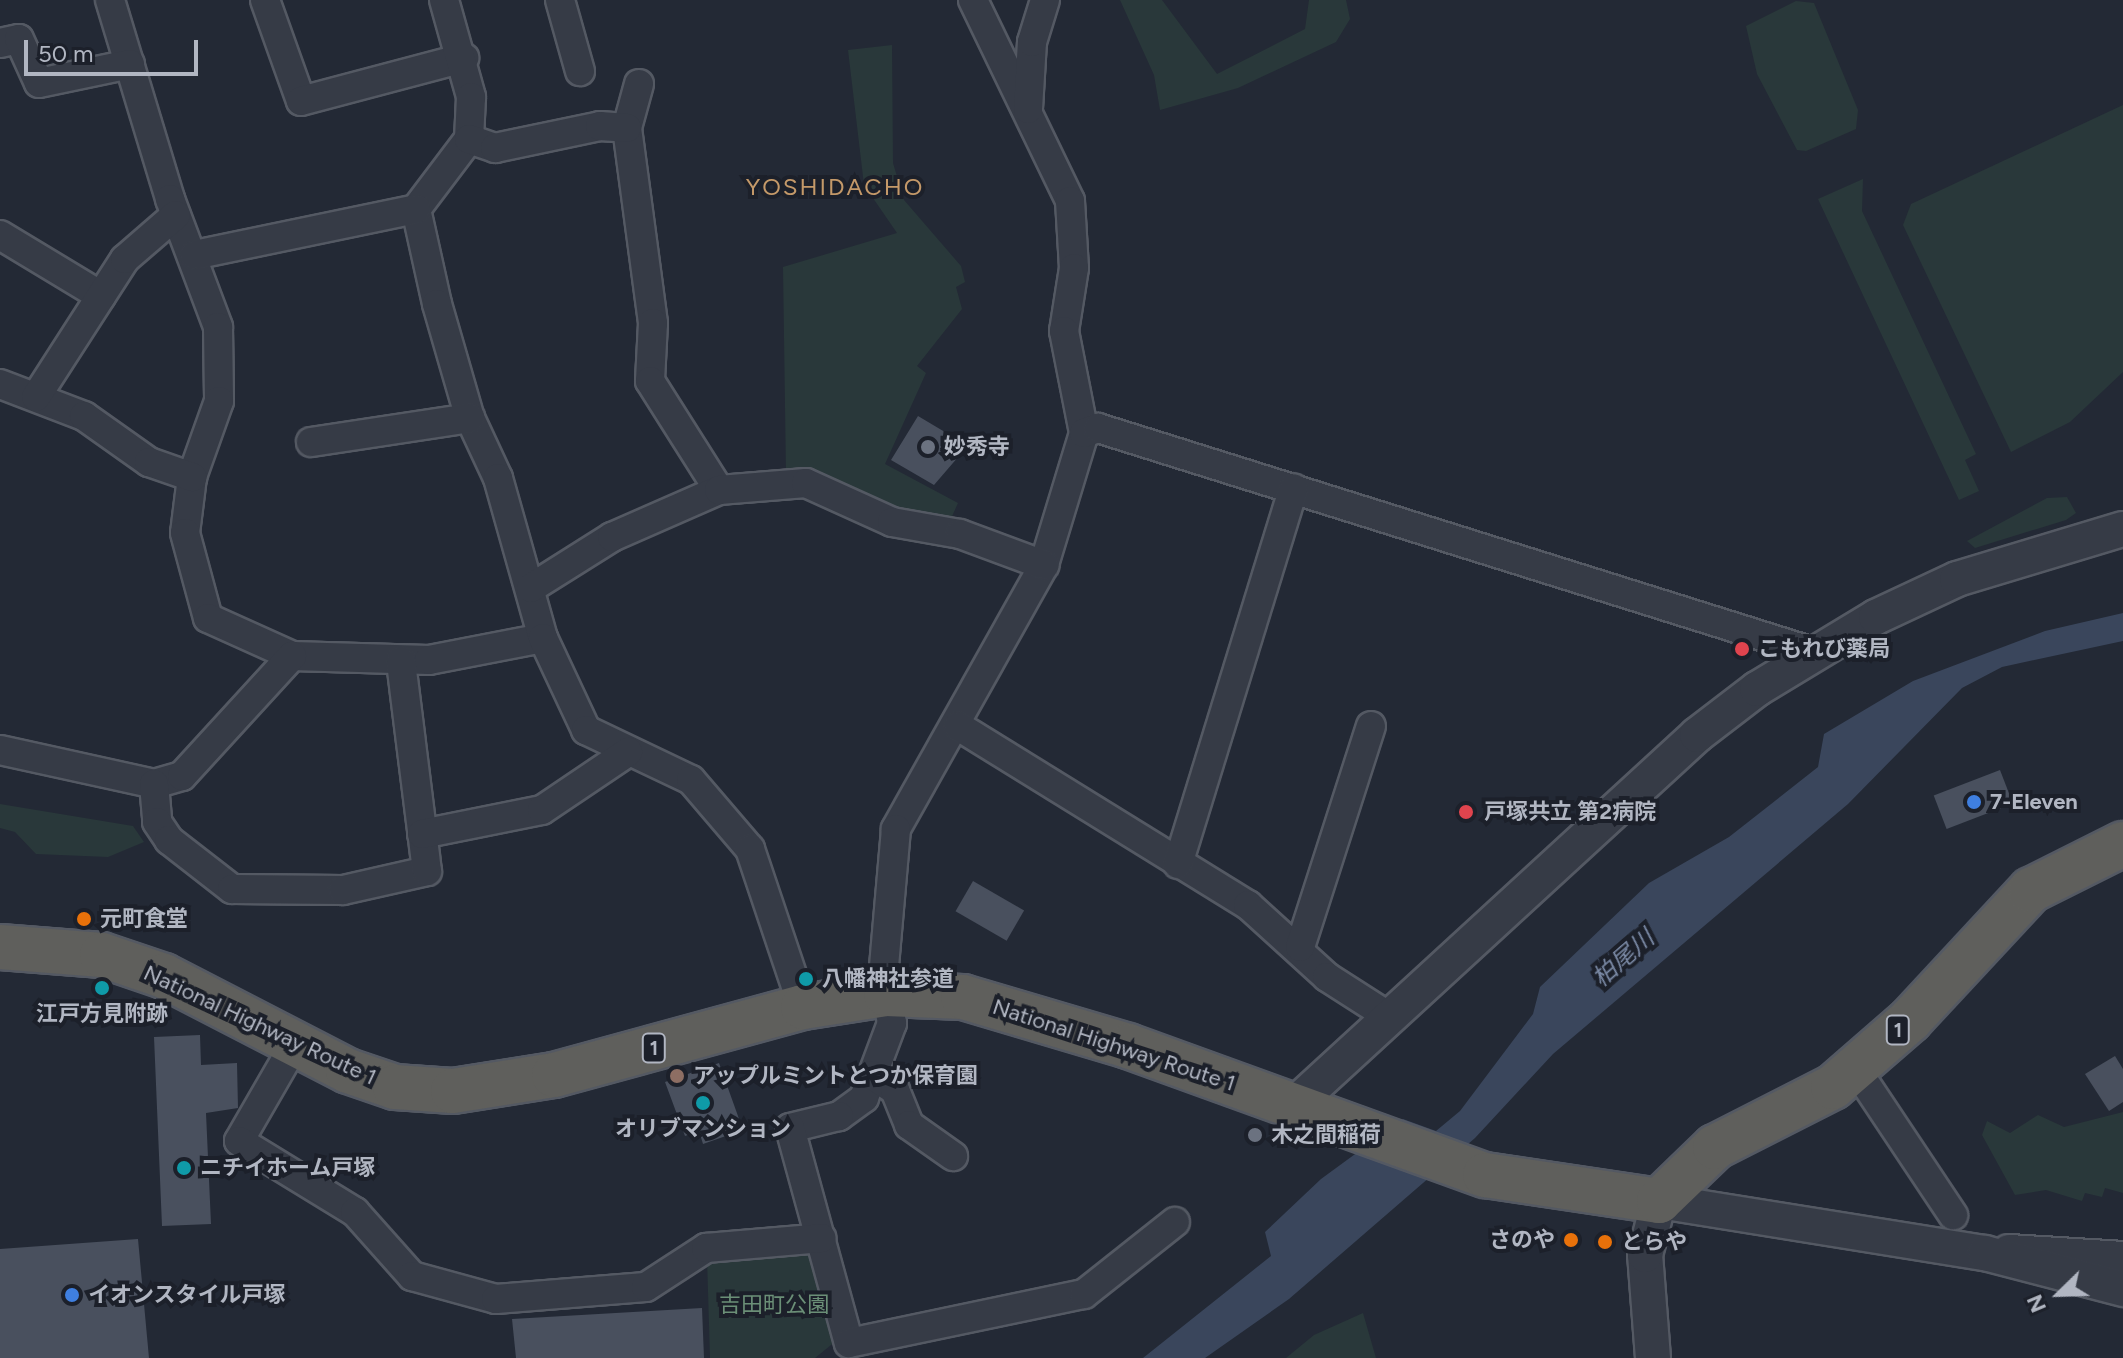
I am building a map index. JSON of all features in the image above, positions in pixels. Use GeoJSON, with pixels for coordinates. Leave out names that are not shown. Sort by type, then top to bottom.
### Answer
{"type":"FeatureCollection","features":[{"type":"Feature","properties":{"kind":"highway","name":"1"},"geometry":{"type":"LineString","coordinates":[[1659,1201],[1715,1147],[1806,1104],[1855,1068],[2031,890],[2070,864],[2123,844]]}},
{"type":"Feature","properties":{"kind":"highway","name":"National Highway Route 1"},"geometry":{"type":"LineString","coordinates":[[0,947],[102,955],[164,976],[295,1044],[395,1087],[453,1091],[554,1075],[803,1007],[886,994],[963,997],[1020,1011],[1461,1166],[1530,1186],[1659,1201]]}},
{"type":"Feature","properties":{"kind":"street"},"geometry":{"type":"LineString","coordinates":[[110,0],[176,215],[194,255],[218,327],[221,367],[211,434],[192,477],[185,533],[208,618],[292,656],[401,661],[543,638]]}},
{"type":"Feature","properties":{"kind":"street"},"geometry":{"type":"LineString","coordinates":[[265,0],[301,101],[464,58]]}},
{"type":"Feature","properties":{"kind":"street"},"geometry":{"type":"LineString","coordinates":[[194,255],[416,209],[469,139],[464,58],[444,0]]}},
{"type":"Feature","properties":{"kind":"street"},"geometry":{"type":"LineString","coordinates":[[560,0],[580,71]]}},
{"type":"Feature","properties":{"kind":"street"},"geometry":{"type":"LineString","coordinates":[[973,0],[1070,201],[1074,268],[1064,331],[1084,433],[1044,565],[958,726],[896,829],[885,903],[886,994],[892,1023],[864,1098],[839,1116],[790,1128],[849,1343],[1084,1294],[1175,1222]]}},
{"type":"Feature","properties":{"kind":"street"},"geometry":{"type":"LineString","coordinates":[[1028,114],[1032,42],[1045,0]]}},
{"type":"Feature","properties":{"kind":"street"},"geometry":{"type":"LineString","coordinates":[[0,43],[19,39],[39,83],[130,64]]}},
{"type":"Feature","properties":{"kind":"street"},"geometry":{"type":"LineString","coordinates":[[639,84],[627,128],[653,323],[650,381],[719,490]]}},
{"type":"Feature","properties":{"kind":"street"},"geometry":{"type":"LineString","coordinates":[[469,139],[495,148],[600,126],[627,128]]}},
{"type":"Feature","properties":{"kind":"street"},"geometry":{"type":"LineString","coordinates":[[416,209],[470,418],[498,478],[543,638],[586,730],[691,780],[750,849],[803,1007]]}},
{"type":"Feature","properties":{"kind":"street"},"geometry":{"type":"LineString","coordinates":[[36,397],[125,259],[176,215]]}},
{"type":"Feature","properties":{"kind":"street"},"geometry":{"type":"LineString","coordinates":[[0,235],[101,296]]}},
{"type":"Feature","properties":{"kind":"street"},"geometry":{"type":"LineString","coordinates":[[0,384],[84,416],[149,462],[192,477]]}},
{"type":"Feature","properties":{"kind":"street"},"geometry":{"type":"LineString","coordinates":[[311,442],[470,418]]}},
{"type":"Feature","properties":{"kind":"street"},"geometry":{"type":"LineString","coordinates":[[1084,433],[1098,428],[1813,652]]}},
{"type":"Feature","properties":{"kind":"street"},"geometry":{"type":"LineString","coordinates":[[531,588],[612,537],[719,490],[824,486],[892,522],[960,534],[1044,565]]}},
{"type":"Feature","properties":{"kind":"street"},"geometry":{"type":"LineString","coordinates":[[1178,864],[1294,488]]}},
{"type":"Feature","properties":{"kind":"street"},"geometry":{"type":"LineString","coordinates":[[1305,1110],[1391,1018],[1697,735],[1813,652],[1957,579],[2123,529]]}},
{"type":"Feature","properties":{"kind":"street"},"geometry":{"type":"LineString","coordinates":[[0,750],[154,784],[182,776],[292,656]]}},
{"type":"Feature","properties":{"kind":"street"},"geometry":{"type":"LineString","coordinates":[[154,784],[157,822],[169,840],[232,889],[343,890],[427,871],[401,661]]}},
{"type":"Feature","properties":{"kind":"street"},"geometry":{"type":"LineString","coordinates":[[958,726],[1248,905],[1300,947],[1327,977],[1391,1018]]}},
{"type":"Feature","properties":{"kind":"street"},"geometry":{"type":"LineString","coordinates":[[1300,947],[1371,726]]}},
{"type":"Feature","properties":{"kind":"street"},"geometry":{"type":"LineString","coordinates":[[422,834],[542,810],[628,752]]}},
{"type":"Feature","properties":{"kind":"street"},"geometry":{"type":"LineString","coordinates":[[295,1044],[239,1141],[355,1212],[412,1276],[496,1299],[646,1287],[706,1248],[822,1238]]}},
{"type":"Feature","properties":{"kind":"street"},"geometry":{"type":"LineString","coordinates":[[1855,1068],[1953,1215]]}},
{"type":"Feature","properties":{"kind":"street"},"geometry":{"type":"LineString","coordinates":[[872,1075],[895,1090],[909,1125],[953,1156]]}},
{"type":"Feature","properties":{"kind":"street"},"geometry":{"type":"LineString","coordinates":[[1653,1358],[1645,1255],[1659,1201],[1985,1253],[2123,1289]]}},
{"type":"Feature","properties":{"kind":"street"},"geometry":{"type":"LineString","coordinates":[[1985,1253],[2066,1250],[2123,1259]]}},
{"type":"Feature","properties":{"kind":"green space"},"geometry":{"type":"Polygon","coordinates":[[[1120,0],[1162,0],[1217,74],[1305,29],[1309,0],[1346,0],[1350,19],[1336,42],[1238,88],[1160,110],[1154,75],[1120,0]]]}},
{"type":"Feature","properties":{"kind":"green space"},"geometry":{"type":"Polygon","coordinates":[[[1796,1],[1814,3],[1858,110],[1856,129],[1806,151],[1797,150],[1757,74],[1746,26],[1796,1]]]}},
{"type":"Feature","properties":{"kind":"green space"},"geometry":{"type":"Polygon","coordinates":[[[892,45],[893,163],[904,200],[961,266],[965,282],[956,287],[962,309],[917,366],[926,373],[885,464],[958,503],[949,523],[909,518],[786,475],[783,267],[897,233],[864,185],[848,50],[892,45]]]}},
{"type":"Feature","properties":{"kind":"green space"},"geometry":{"type":"Polygon","coordinates":[[[2123,105],[2123,372],[2070,422],[2011,452],[1903,225],[1911,204],[2123,105]]]}},
{"type":"Feature","properties":{"kind":"green space"},"geometry":{"type":"Polygon","coordinates":[[[1863,179],[1862,211],[1976,454],[1965,460],[1979,491],[1959,500],[1818,199],[1863,179]]]}},
{"type":"Feature","properties":{"kind":"green space"},"geometry":{"type":"Polygon","coordinates":[[[2067,497],[2076,513],[2066,520],[1975,548],[1967,541],[2047,498],[2067,497]]]}},
{"type":"Feature","properties":{"kind":"green space"},"geometry":{"type":"Polygon","coordinates":[[[0,804],[133,826],[144,842],[108,857],[36,854],[15,832],[0,828],[0,804]]]}},
{"type":"Feature","properties":{"kind":"green space"},"geometry":{"type":"Polygon","coordinates":[[[2123,1112],[2123,1193],[2105,1188],[2102,1197],[2085,1193],[2082,1201],[2046,1190],[2015,1195],[1982,1135],[1987,1121],[2010,1133],[2038,1115],[2064,1127],[2123,1112]]]}},
{"type":"Feature","properties":{"kind":"green space","name":"吉田町公園"},"geometry":{"type":"Polygon","coordinates":[[[817,1247],[836,1341],[815,1358],[710,1358],[707,1258],[817,1247]]]}},
{"type":"Feature","properties":{"kind":"green space"},"geometry":{"type":"Polygon","coordinates":[[[1363,1313],[1376,1358],[1286,1358],[1314,1335],[1363,1313]]]}},
{"type":"Feature","properties":{"kind":"water","name":"柏尾川"},"geometry":{"type":"Polygon","coordinates":[[[2123,613],[2123,641],[2002,667],[1962,688],[1848,804],[1553,1054],[1475,1138],[1289,1299],[1205,1358],[1143,1358],[1271,1256],[1265,1232],[1321,1179],[1403,1119],[1436,1131],[1460,1111],[1533,1014],[1540,987],[1649,883],[1729,837],[1818,767],[1824,734],[1913,681],[2045,631],[2123,613]]]}},
{"type":"Feature","properties":{"kind":"building","name":"妙秀寺"},"geometry":{"type":"Polygon","coordinates":[[[918,416],[960,441],[953,452],[959,456],[934,485],[891,460],[918,416]]]}},
{"type":"Feature","properties":{"kind":"building","name":"7-Eleven"},"geometry":{"type":"Polygon","coordinates":[[[2000,770],[2013,804],[1947,829],[1934,795],[2000,770]]]}},
{"type":"Feature","properties":{"kind":"building"},"geometry":{"type":"Polygon","coordinates":[[[973,881],[1024,910],[1007,941],[956,911],[973,881]]]}},
{"type":"Feature","properties":{"kind":"building","name":"ニチイホーム戸塚"},"geometry":{"type":"Polygon","coordinates":[[[200,1035],[201,1065],[237,1063],[238,1108],[206,1113],[211,1224],[162,1226],[154,1037],[200,1035]]]}},
{"type":"Feature","properties":{"kind":"building"},"geometry":{"type":"Polygon","coordinates":[[[2115,1056],[2123,1069],[2123,1102],[2109,1111],[2085,1074],[2115,1056]]]}},
{"type":"Feature","properties":{"kind":"building","name":"オリブマンション"},"geometry":{"type":"Polygon","coordinates":[[[719,1063],[743,1130],[703,1144],[699,1131],[685,1136],[665,1082],[719,1063]]]}},
{"type":"Feature","properties":{"kind":"building","name":"イオンスタイル戸塚"},"geometry":{"type":"Polygon","coordinates":[[[138,1239],[149,1358],[0,1358],[0,1249],[138,1239]]]}},
{"type":"Feature","properties":{"kind":"building"},"geometry":{"type":"Polygon","coordinates":[[[702,1308],[704,1358],[516,1358],[512,1319],[702,1308]]]}},
{"type":"Feature","properties":{"kind":"place","name":"妙秀寺"},"geometry":{"type":"Point","coordinates":[928,447]}},
{"type":"Feature","properties":{"kind":"place","name":"こもれび薬局"},"geometry":{"type":"Point","coordinates":[1742,649]}},
{"type":"Feature","properties":{"kind":"place","name":"7-Eleven"},"geometry":{"type":"Point","coordinates":[1974,802]}},
{"type":"Feature","properties":{"kind":"place","name":"戸塚共立 第2病院"},"geometry":{"type":"Point","coordinates":[1466,812]}},
{"type":"Feature","properties":{"kind":"place","name":"元町食堂"},"geometry":{"type":"Point","coordinates":[84,919]}},
{"type":"Feature","properties":{"kind":"place","name":"八幡神社参道"},"geometry":{"type":"Point","coordinates":[806,979]}},
{"type":"Feature","properties":{"kind":"place","name":"江戸方見附跡"},"geometry":{"type":"Point","coordinates":[102,988]}},
{"type":"Feature","properties":{"kind":"place","name":"アップルミントとつか保育園"},"geometry":{"type":"Point","coordinates":[677,1076]}},
{"type":"Feature","properties":{"kind":"place","name":"オリブマンション"},"geometry":{"type":"Point","coordinates":[703,1103]}},
{"type":"Feature","properties":{"kind":"place","name":"木之間稲荷"},"geometry":{"type":"Point","coordinates":[1255,1135]}},
{"type":"Feature","properties":{"kind":"place","name":"ニチイホーム戸塚"},"geometry":{"type":"Point","coordinates":[184,1168]}},
{"type":"Feature","properties":{"kind":"place","name":"さのや"},"geometry":{"type":"Point","coordinates":[1571,1240]}},
{"type":"Feature","properties":{"kind":"place","name":"とらや"},"geometry":{"type":"Point","coordinates":[1605,1242]}},
{"type":"Feature","properties":{"kind":"place","name":"イオンスタイル戸塚"},"geometry":{"type":"Point","coordinates":[72,1295]}},
{"type":"Feature","properties":{"kind":"district","name":"YOSHIDACHO"},"geometry":{"type":"Point","coordinates":[835,187]}}]}
